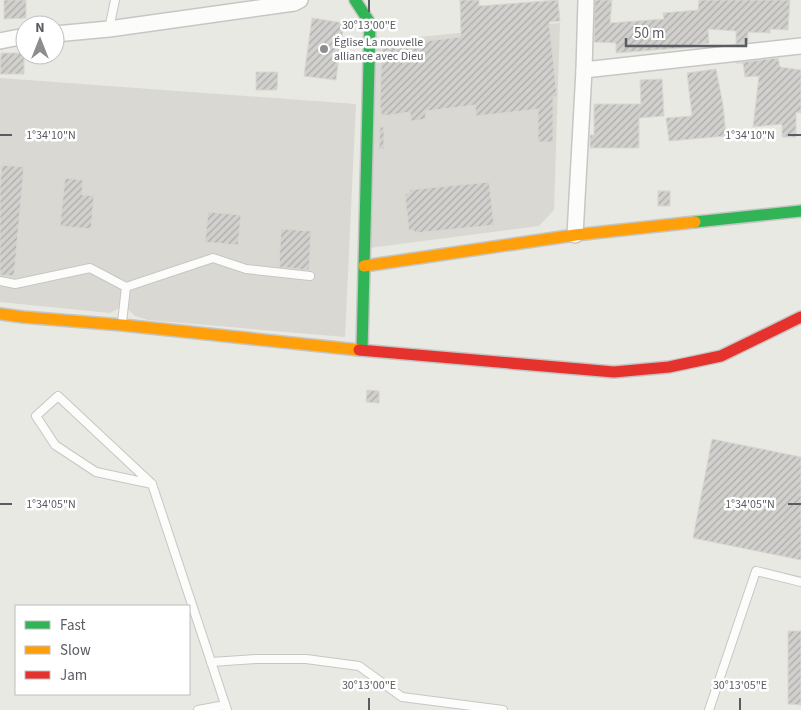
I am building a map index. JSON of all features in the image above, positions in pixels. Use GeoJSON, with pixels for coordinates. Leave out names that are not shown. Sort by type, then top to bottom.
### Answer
{"type":"FeatureCollection","features":[{"type":"Feature","properties":{"kind":"street"},"geometry":{"type":"LineString","coordinates":[[355,0],[370,23],[362,350]]}},
{"type":"Feature","properties":{"kind":"street"},"geometry":{"type":"LineString","coordinates":[[575,235],[586,0]]}},
{"type":"Feature","properties":{"kind":"street"},"geometry":{"type":"LineString","coordinates":[[65,33],[109,29],[295,1]]}},
{"type":"Feature","properties":{"kind":"street"},"geometry":{"type":"LineString","coordinates":[[0,41],[15,38]]}},
{"type":"Feature","properties":{"kind":"street"},"geometry":{"type":"LineString","coordinates":[[584,70],[801,46]]}},
{"type":"Feature","properties":{"kind":"street"},"geometry":{"type":"LineString","coordinates":[[364,266],[575,235],[801,211]]}},
{"type":"Feature","properties":{"kind":"street"},"geometry":{"type":"LineString","coordinates":[[0,314],[362,350],[614,372],[669,366],[721,356],[801,317]]}},
{"type":"Feature","properties":{"kind":"lane"},"geometry":{"type":"LineString","coordinates":[[109,29],[116,0]]}},
{"type":"Feature","properties":{"kind":"lane"},"geometry":{"type":"LineString","coordinates":[[278,0],[295,1]]}},
{"type":"Feature","properties":{"kind":"lane"},"geometry":{"type":"LineString","coordinates":[[0,281],[15,284],[90,268],[126,287],[213,258],[246,269],[310,276]]}},
{"type":"Feature","properties":{"kind":"lane"},"geometry":{"type":"LineString","coordinates":[[122,325],[126,287]]}},
{"type":"Feature","properties":{"kind":"lane"},"geometry":{"type":"LineString","coordinates":[[152,484],[96,472],[55,445],[36,416],[58,396],[152,484],[226,707],[198,710]]}},
{"type":"Feature","properties":{"kind":"lane"},"geometry":{"type":"LineString","coordinates":[[709,710],[756,571],[801,582]]}},
{"type":"Feature","properties":{"kind":"lane"},"geometry":{"type":"LineString","coordinates":[[211,662],[256,659],[306,659],[358,666],[402,697],[503,710]]}},
{"type":"Feature","properties":{"kind":"shaded area"},"geometry":{"type":"Polygon","coordinates":[[[560,23],[554,210],[539,226],[369,248],[367,42],[560,23]]]}},
{"type":"Feature","properties":{"kind":"shaded area"},"geometry":{"type":"Polygon","coordinates":[[[0,78],[356,104],[345,337],[148,320],[135,316],[124,306],[110,313],[0,302],[0,78]]]}},
{"type":"Feature","properties":{"kind":"building"},"geometry":{"type":"Polygon","coordinates":[[[4,0],[26,0],[26,15],[15,15],[15,18],[4,19],[4,0]]]}},
{"type":"Feature","properties":{"kind":"building"},"geometry":{"type":"Polygon","coordinates":[[[460,0],[479,0],[479,6],[558,0],[560,21],[549,22],[557,96],[553,97],[553,142],[538,142],[538,109],[476,116],[475,105],[425,111],[426,119],[411,121],[410,112],[382,116],[380,106],[382,46],[461,37],[460,0]]]}},
{"type":"Feature","properties":{"kind":"building"},"geometry":{"type":"Polygon","coordinates":[[[595,0],[612,0],[610,23],[664,19],[663,13],[698,10],[699,0],[790,0],[788,30],[770,29],[770,33],[748,32],[748,42],[736,44],[736,31],[708,29],[709,43],[692,45],[692,47],[616,53],[616,43],[594,42],[595,0]]]}},
{"type":"Feature","properties":{"kind":"building","name":"Église La nouvelle alliance avec Dieu"},"geometry":{"type":"Polygon","coordinates":[[[312,18],[344,23],[336,80],[304,76],[312,18]]]}},
{"type":"Feature","properties":{"kind":"building"},"geometry":{"type":"Polygon","coordinates":[[[1,53],[15,53],[15,65],[24,65],[24,74],[0,74],[1,53]]]}},
{"type":"Feature","properties":{"kind":"building"},"geometry":{"type":"Polygon","coordinates":[[[778,58],[780,67],[801,70],[801,113],[796,112],[796,137],[782,137],[782,124],[753,127],[759,76],[745,77],[743,63],[736,63],[778,58]]]}},
{"type":"Feature","properties":{"kind":"building"},"geometry":{"type":"Polygon","coordinates":[[[716,69],[723,105],[726,136],[669,141],[666,118],[692,116],[687,73],[716,69]]]}},
{"type":"Feature","properties":{"kind":"building"},"geometry":{"type":"Polygon","coordinates":[[[256,72],[278,72],[277,90],[256,90],[256,72]]]}},
{"type":"Feature","properties":{"kind":"building"},"geometry":{"type":"Polygon","coordinates":[[[662,79],[664,116],[639,118],[639,148],[590,148],[590,135],[594,135],[594,104],[641,104],[640,80],[662,79]]]}},
{"type":"Feature","properties":{"kind":"building"},"geometry":{"type":"Polygon","coordinates":[[[380,127],[384,127],[384,149],[379,149],[380,127]]]}},
{"type":"Feature","properties":{"kind":"building"},"geometry":{"type":"Polygon","coordinates":[[[2,165],[24,167],[14,276],[0,275],[0,187],[2,165]]]}},
{"type":"Feature","properties":{"kind":"building"},"geometry":{"type":"Polygon","coordinates":[[[65,178],[83,180],[82,195],[94,196],[91,229],[60,226],[65,178]]]}},
{"type":"Feature","properties":{"kind":"building"},"geometry":{"type":"Polygon","coordinates":[[[489,182],[494,225],[414,233],[414,230],[409,231],[405,194],[410,193],[409,190],[489,182]]]}},
{"type":"Feature","properties":{"kind":"building"},"geometry":{"type":"Polygon","coordinates":[[[658,191],[670,191],[670,206],[658,206],[658,191]]]}},
{"type":"Feature","properties":{"kind":"building"},"geometry":{"type":"Polygon","coordinates":[[[208,212],[241,215],[238,245],[205,242],[208,212]]]}},
{"type":"Feature","properties":{"kind":"building"},"geometry":{"type":"Polygon","coordinates":[[[281,229],[311,231],[309,270],[279,267],[281,229]]]}},
{"type":"Feature","properties":{"kind":"building"},"geometry":{"type":"Polygon","coordinates":[[[367,390],[379,391],[379,403],[366,402],[367,390]]]}},
{"type":"Feature","properties":{"kind":"building"},"geometry":{"type":"Polygon","coordinates":[[[712,439],[801,457],[801,560],[693,538],[712,439]]]}},
{"type":"Feature","properties":{"kind":"building"},"geometry":{"type":"Polygon","coordinates":[[[788,631],[801,631],[801,705],[788,704],[788,631]]]}},
{"type":"Feature","properties":{"kind":"traffic: fast"},"geometry":{"type":"LineString","coordinates":[[355,0],[370,23],[362,350]]}},
{"type":"Feature","properties":{"kind":"traffic: fast"},"geometry":{"type":"LineString","coordinates":[[695,222],[801,211]]}},
{"type":"Feature","properties":{"kind":"traffic: slow"},"geometry":{"type":"LineString","coordinates":[[364,266],[575,235],[695,222]]}},
{"type":"Feature","properties":{"kind":"traffic: slow"},"geometry":{"type":"LineString","coordinates":[[0,314],[359,350]]}},
{"type":"Feature","properties":{"kind":"traffic: jam"},"geometry":{"type":"LineString","coordinates":[[359,350],[614,372],[669,367],[721,356],[801,317]]}},
{"type":"Feature","properties":{"kind":"place","name":"Église La nouvelle alliance avec Dieu"},"geometry":{"type":"Point","coordinates":[324,49]}}]}
